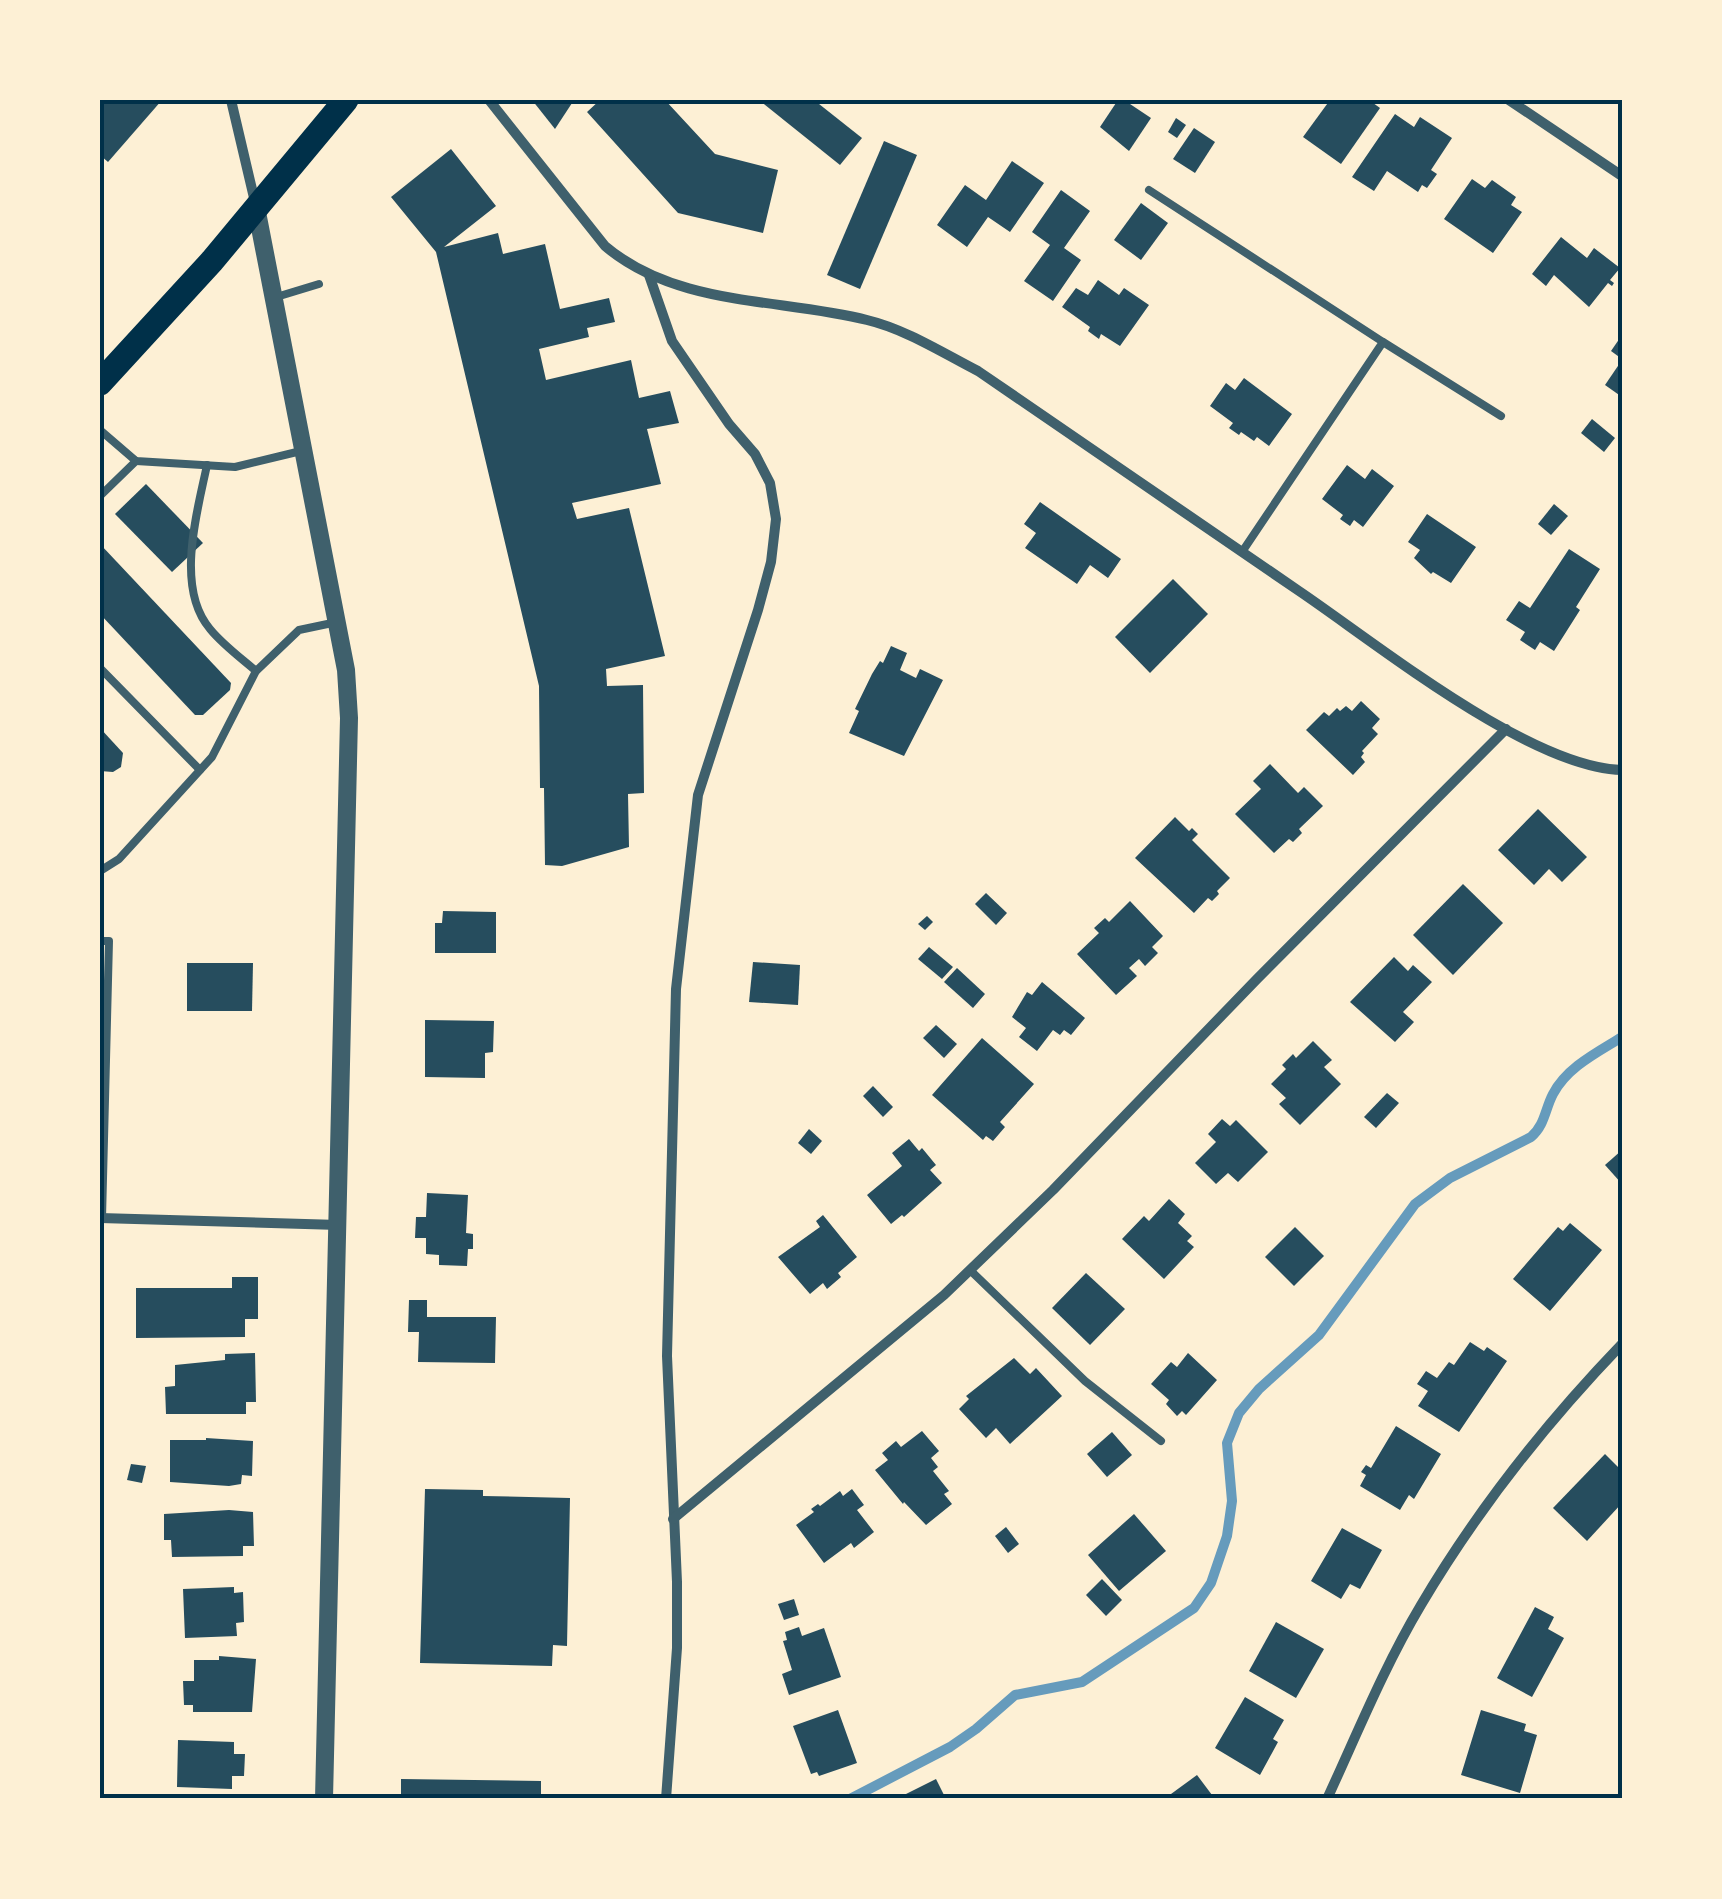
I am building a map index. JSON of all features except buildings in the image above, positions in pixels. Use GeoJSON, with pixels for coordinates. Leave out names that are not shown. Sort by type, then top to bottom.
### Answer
{"type":"FeatureCollection","features":[{"type":"Feature","properties":{"kind":"main road"},"geometry":{"type":"LineString","coordinates":[[100,383],[346,100]]}},
{"type":"Feature","properties":{"kind":"street"},"geometry":{"type":"LineString","coordinates":[[231,100],[306,450],[346,670],[349,718],[324,1799]]}},
{"type":"Feature","properties":{"kind":"street"},"geometry":{"type":"LineString","coordinates":[[489,100],[605,246],[622,260],[650,275],[702,292],[869,320],[978,371],[1427,680],[1506,729],[1569,757],[1606,770],[1622,770]]}},
{"type":"Feature","properties":{"kind":"street"},"geometry":{"type":"LineString","coordinates":[[1510,100],[1622,176]]}},
{"type":"Feature","properties":{"kind":"street"},"geometry":{"type":"LineString","coordinates":[[650,275],[672,341],[728,424],[755,454],[770,483],[776,519],[763,594],[698,795],[676,989],[666,1356],[677,1648],[666,1799]]}},
{"type":"Feature","properties":{"kind":"street"},"geometry":{"type":"LineString","coordinates":[[674,1519],[944,1295],[1506,729]]}},
{"type":"Feature","properties":{"kind":"street"},"geometry":{"type":"LineString","coordinates":[[101,1218],[340,1225]]}},
{"type":"Feature","properties":{"kind":"street"},"geometry":{"type":"LineString","coordinates":[[1327,1799],[1394,1653],[1450,1558],[1510,1476],[1622,1344]]}},
{"type":"Feature","properties":{"kind":"lane"},"geometry":{"type":"LineString","coordinates":[[1149,190],[1501,416]]}},
{"type":"Feature","properties":{"kind":"lane"},"geometry":{"type":"LineString","coordinates":[[273,298],[319,284]]}},
{"type":"Feature","properties":{"kind":"lane"},"geometry":{"type":"LineString","coordinates":[[1242,552],[1383,342]]}},
{"type":"Feature","properties":{"kind":"lane"},"geometry":{"type":"LineString","coordinates":[[100,430],[136,462],[235,468],[306,450]]}},
{"type":"Feature","properties":{"kind":"lane"},"geometry":{"type":"LineString","coordinates":[[100,496],[136,462]]}},
{"type":"Feature","properties":{"kind":"lane"},"geometry":{"type":"LineString","coordinates":[[208,465],[190,582],[199,612],[210,630],[256,672]]}},
{"type":"Feature","properties":{"kind":"lane"},"geometry":{"type":"LineString","coordinates":[[100,870],[119,858],[212,757],[256,672],[299,630],[337,622]]}},
{"type":"Feature","properties":{"kind":"lane"},"geometry":{"type":"LineString","coordinates":[[100,668],[200,770]]}},
{"type":"Feature","properties":{"kind":"lane"},"geometry":{"type":"LineString","coordinates":[[100,941],[109,942],[101,1218]]}},
{"type":"Feature","properties":{"kind":"lane"},"geometry":{"type":"LineString","coordinates":[[970,1270],[1085,1381],[1161,1441]]}},
{"type":"Feature","properties":{"kind":"waterway"},"geometry":{"type":"LineString","coordinates":[[850,1799],[950,1747],[1015,1695],[1082,1682],[1194,1608],[1211,1583],[1227,1536],[1232,1501],[1227,1443],[1239,1413],[1259,1389],[1319,1335],[1415,1204],[1450,1178],[1531,1137],[1566,1076],[1622,1037]]}}]}
